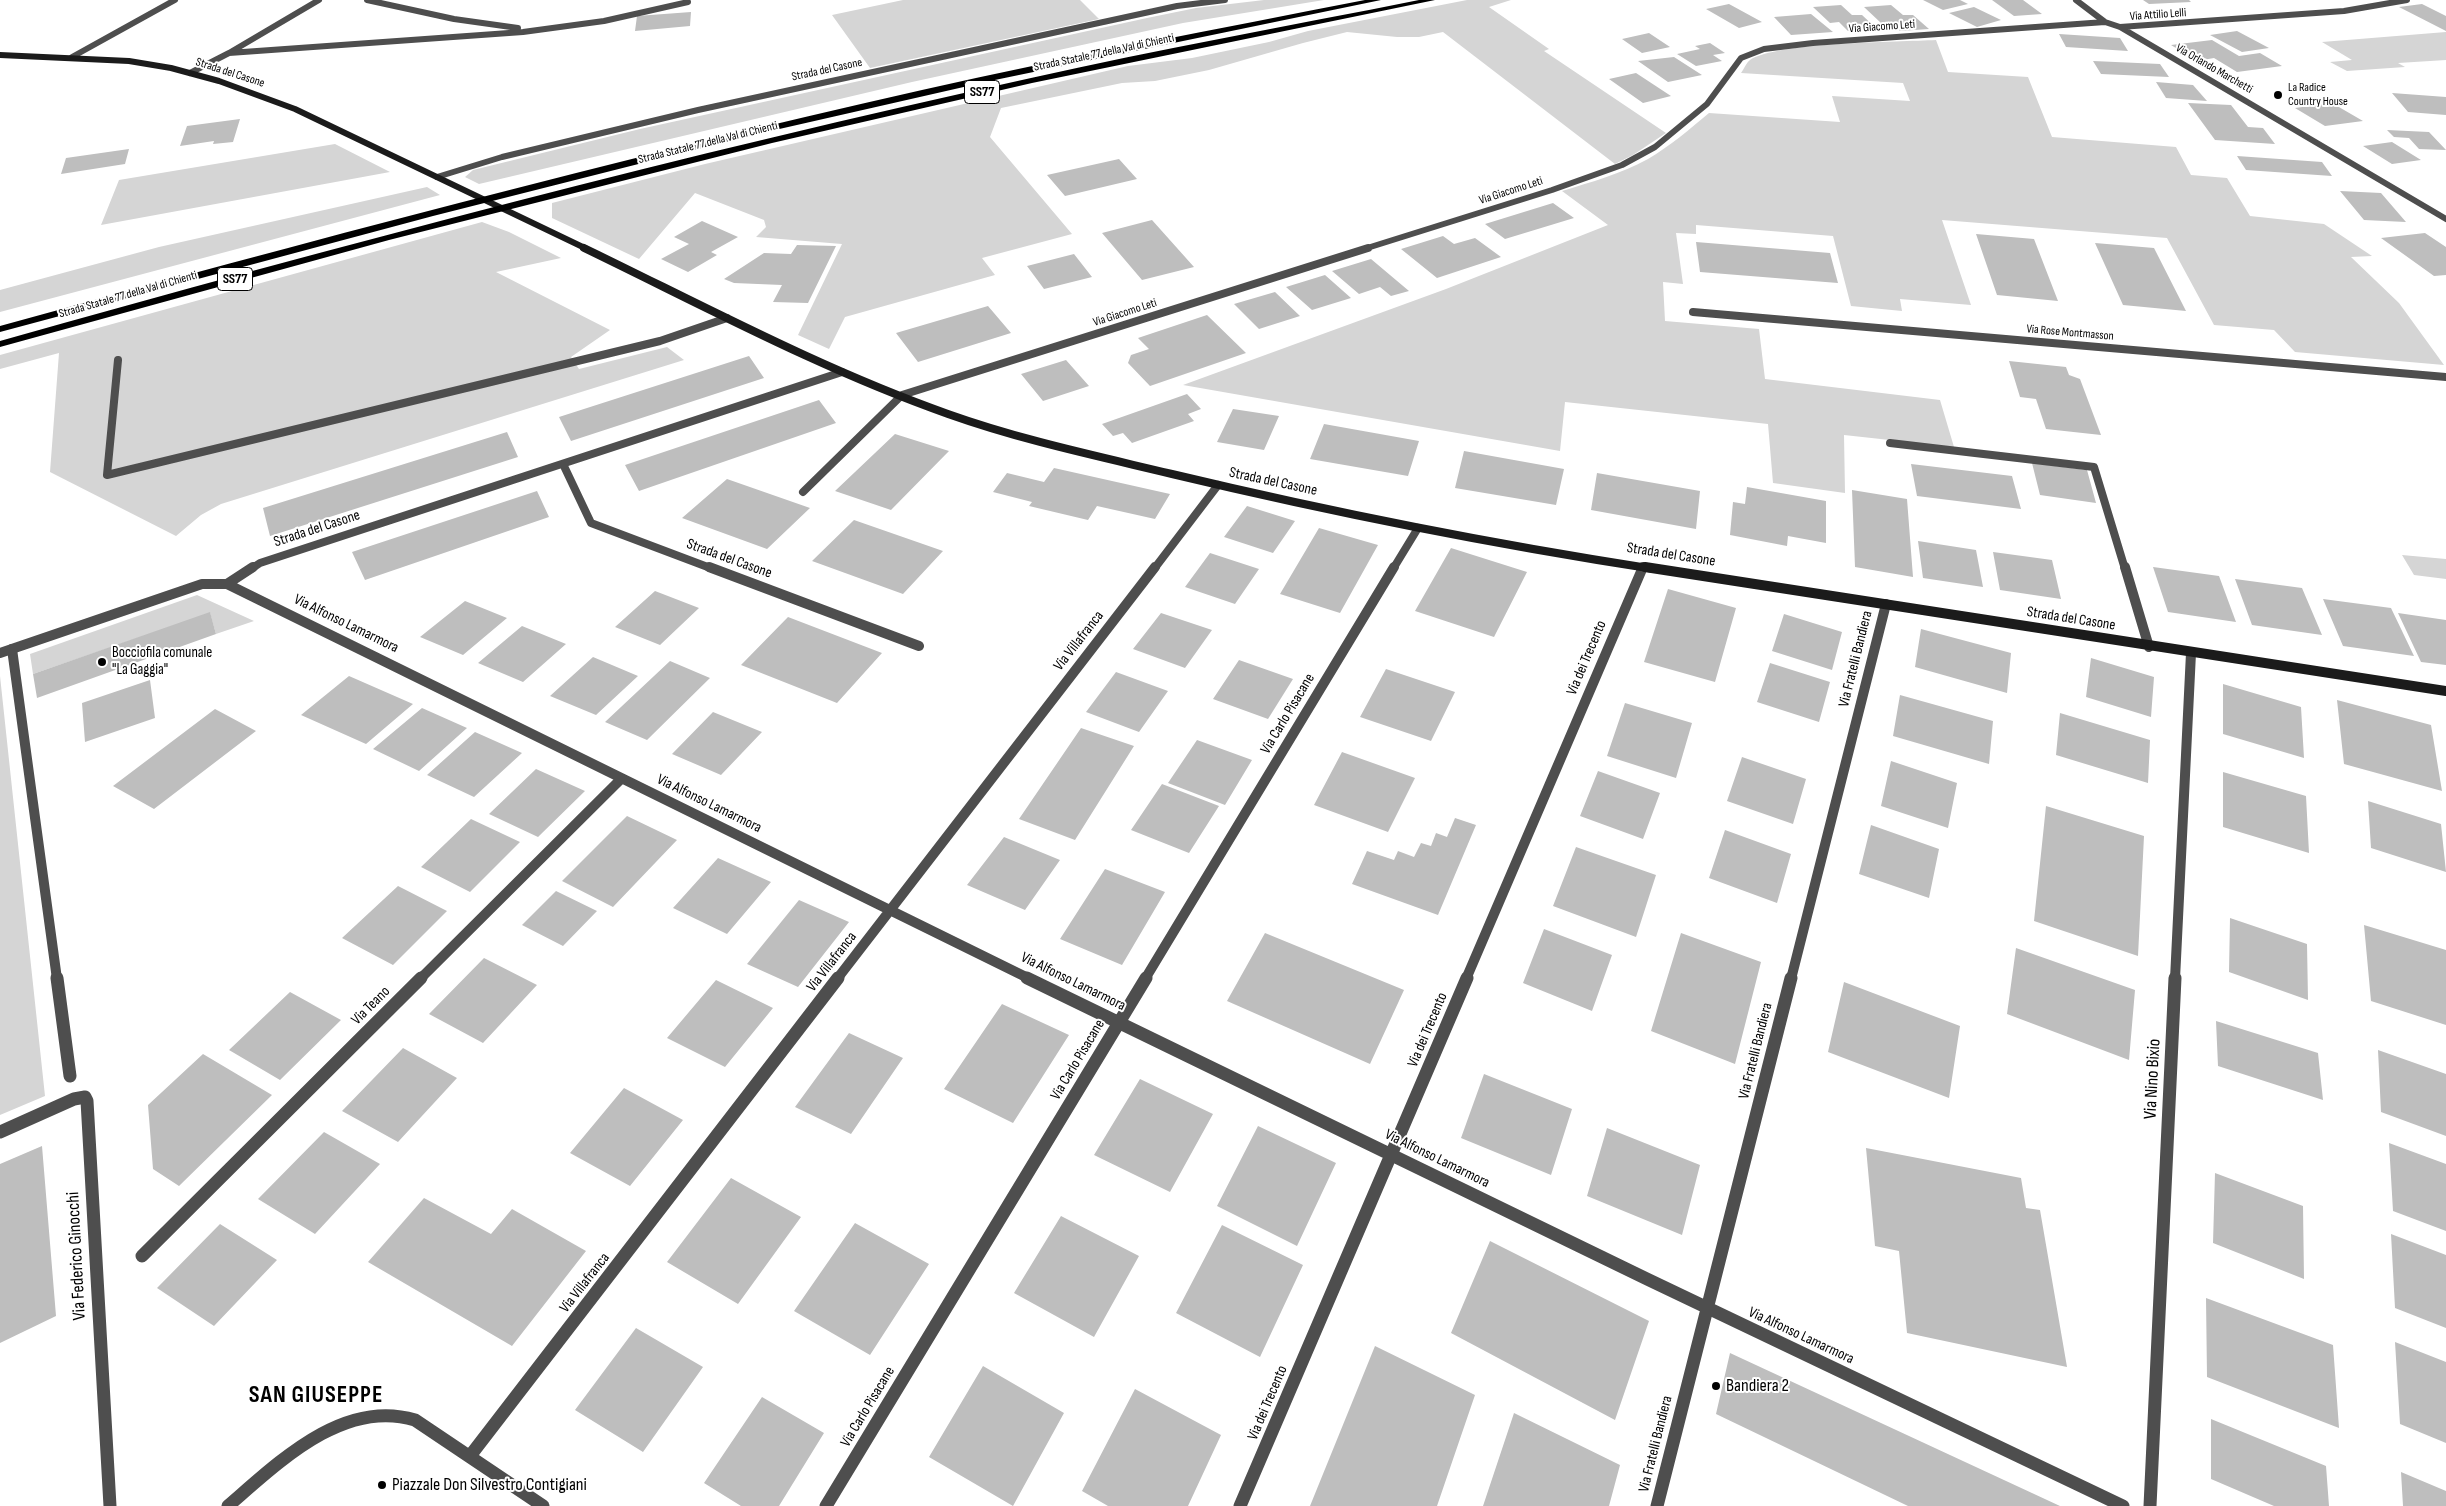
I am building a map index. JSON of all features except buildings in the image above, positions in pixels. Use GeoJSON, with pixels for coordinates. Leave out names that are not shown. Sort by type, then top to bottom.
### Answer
{"type":"FeatureCollection","features":[{"type":"Feature","properties":{"kind":"highway","name":"Strada Statale 77 della Val di Chienti"},"geometry":{"type":"LineString","coordinates":[[0,329],[449,208],[864,106],[1109,53],[1377,0]]}},
{"type":"Feature","properties":{"kind":"highway","name":"Strada Statale 77 della Val di Chienti"},"geometry":{"type":"LineString","coordinates":[[0,344],[184,292],[684,162],[1030,81],[1431,0]]}},
{"type":"Feature","properties":{"kind":"street"},"geometry":{"type":"LineString","coordinates":[[72,57],[175,0]]}},
{"type":"Feature","properties":{"kind":"street"},"geometry":{"type":"LineString","coordinates":[[190,73],[229,53],[318,0]]}},
{"type":"Feature","properties":{"kind":"street"},"geometry":{"type":"LineString","coordinates":[[367,0],[482,24],[556,29]]}},
{"type":"Feature","properties":{"kind":"street","name":"Strada del Casone"},"geometry":{"type":"LineString","coordinates":[[437,176],[502,156],[698,110],[1144,13],[1225,0]]}},
{"type":"Feature","properties":{"kind":"street","name":"Via Orlando Marchetti"},"geometry":{"type":"LineString","coordinates":[[2076,0],[2105,22],[2120,27],[2446,219]]}},
{"type":"Feature","properties":{"kind":"street","name":"Via Attilio Lelli"},"geometry":{"type":"LineString","coordinates":[[2120,27],[2344,11],[2407,0]]}},
{"type":"Feature","properties":{"kind":"street"},"geometry":{"type":"LineString","coordinates":[[229,53],[556,29],[688,2]]}},
{"type":"Feature","properties":{"kind":"street","name":"Via Giacomo Leti"},"geometry":{"type":"LineString","coordinates":[[902,395],[1552,190],[1622,165],[1640,157],[1670,136],[1714,97],[1742,58],[1764,49],[1812,43],[2105,22]]}},
{"type":"Feature","properties":{"kind":"street","name":"Strada del Casone"},"geometry":{"type":"LineString","coordinates":[[0,55],[72,57],[148,64],[224,82],[295,109],[842,372],[948,414],[1026,439],[1218,486],[1418,528],[2149,647],[2446,692]]}},
{"type":"Feature","properties":{"kind":"street","name":"Via Rose Montmasson"},"geometry":{"type":"LineString","coordinates":[[1693,312],[2446,377]]}},
{"type":"Feature","properties":{"kind":"street"},"geometry":{"type":"LineString","coordinates":[[118,360],[107,474],[660,341],[727,318]]}},
{"type":"Feature","properties":{"kind":"street","name":"Strada del Casone"},"geometry":{"type":"LineString","coordinates":[[227,584],[260,563],[842,372]]}},
{"type":"Feature","properties":{"kind":"street"},"geometry":{"type":"LineString","coordinates":[[803,492],[902,395]]}},
{"type":"Feature","properties":{"kind":"street"},"geometry":{"type":"LineString","coordinates":[[1890,443],[2094,467],[2149,647]]}},
{"type":"Feature","properties":{"kind":"street","name":"Strada del Casone"},"geometry":{"type":"LineString","coordinates":[[563,464],[591,523],[919,646]]}},
{"type":"Feature","properties":{"kind":"street","name":"Via Villafranca"},"geometry":{"type":"LineString","coordinates":[[470,1456],[1218,486]]}},
{"type":"Feature","properties":{"kind":"street","name":"Via Carlo Pisacane"},"geometry":{"type":"LineString","coordinates":[[826,1506],[1418,528]]}},
{"type":"Feature","properties":{"kind":"street","name":"Via dei Trecento"},"geometry":{"type":"LineString","coordinates":[[1240,1506],[1643,566]]}},
{"type":"Feature","properties":{"kind":"street","name":"Via Alfonso Lamarmora"},"geometry":{"type":"LineString","coordinates":[[0,653],[202,584],[227,584],[890,911],[1391,1155],[1708,1309],[2123,1506]]}},
{"type":"Feature","properties":{"kind":"street","name":"Via Fratelli Bandiera"},"geometry":{"type":"LineString","coordinates":[[1657,1506],[1886,604]]}},
{"type":"Feature","properties":{"kind":"street"},"geometry":{"type":"LineString","coordinates":[[12,649],[70,1076]]}},
{"type":"Feature","properties":{"kind":"street","name":"Via Nino Bixio"},"geometry":{"type":"LineString","coordinates":[[2150,1506],[2190,653]]}},
{"type":"Feature","properties":{"kind":"street","name":"Via Teano"},"geometry":{"type":"LineString","coordinates":[[142,1256],[621,778]]}},
{"type":"Feature","properties":{"kind":"street","name":"Via Federico Ginocchi"},"geometry":{"type":"LineString","coordinates":[[0,1132],[74,1099],[85,1097],[87,1101],[110,1506]]}},
{"type":"Feature","properties":{"kind":"street"},"geometry":{"type":"LineString","coordinates":[[228,1506],[256,1482],[317,1437],[346,1424],[371,1417],[394,1415],[415,1420],[543,1506]]}},
{"type":"Feature","properties":{"kind":"shaded area"},"geometry":{"type":"Polygon","coordinates":[[[903,0],[1080,0],[1099,19],[870,68],[832,15],[903,0]]]}},
{"type":"Feature","properties":{"kind":"shaded area"},"geometry":{"type":"Polygon","coordinates":[[[1264,0],[1324,0],[1183,23],[912,82],[479,184],[465,177],[473,170],[640,129],[1147,18],[1196,8],[1264,0]]]}},
{"type":"Feature","properties":{"kind":"shaded area"},"geometry":{"type":"Polygon","coordinates":[[[1467,0],[1511,0],[1489,7],[1549,49],[1544,51],[1666,133],[1633,155],[1615,164],[1443,32],[1419,37],[1397,37],[1347,32],[1209,70],[1155,81],[1122,83],[1001,108],[990,137],[1072,234],[982,258],[995,275],[845,317],[829,349],[798,335],[842,244],[756,237],[766,227],[764,220],[695,193],[639,259],[552,218],[552,203],[705,164],[1128,66],[1192,58],[1269,42],[1308,31],[1467,0]]]}},
{"type":"Feature","properties":{"kind":"shaded area"},"geometry":{"type":"Polygon","coordinates":[[[2446,32],[2446,60],[2398,63],[2405,67],[2347,71],[2330,62],[2352,60],[2322,42],[2446,32]]]}},
{"type":"Feature","properties":{"kind":"shaded area"},"geometry":{"type":"Polygon","coordinates":[[[1936,40],[1948,72],[2028,77],[2052,137],[2176,147],[2191,175],[2227,178],[2250,216],[2324,224],[2372,256],[2351,257],[2399,303],[2444,365],[2295,352],[2274,330],[2214,325],[2167,238],[1942,220],[1971,305],[1900,299],[1902,311],[1851,306],[1833,236],[1696,225],[1696,234],[1676,233],[1683,284],[1663,282],[1665,321],[1759,329],[1765,379],[1940,400],[1954,447],[1844,435],[1845,493],[1773,483],[1768,424],[1565,402],[1560,451],[1183,385],[1446,289],[1608,225],[1562,191],[1617,173],[1648,159],[1672,143],[1709,113],[1840,122],[1832,96],[1910,101],[1903,83],[1741,73],[1750,60],[1764,54],[1811,46],[1936,40]]]}},
{"type":"Feature","properties":{"kind":"shaded area"},"geometry":{"type":"Polygon","coordinates":[[[335,144],[390,172],[101,225],[119,180],[335,144]]]}},
{"type":"Feature","properties":{"kind":"shaded area"},"geometry":{"type":"Polygon","coordinates":[[[427,187],[440,195],[0,312],[0,290],[159,247],[427,187]]]}},
{"type":"Feature","properties":{"kind":"shaded area"},"geometry":{"type":"Polygon","coordinates":[[[482,222],[509,232],[561,258],[496,272],[610,330],[571,357],[579,369],[667,347],[684,360],[221,504],[201,515],[176,536],[50,472],[59,353],[0,369],[0,355],[482,222]]]}},
{"type":"Feature","properties":{"kind":"shaded area"},"geometry":{"type":"Polygon","coordinates":[[[2402,555],[2446,559],[2446,579],[2414,575],[2402,555]]]}},
{"type":"Feature","properties":{"kind":"shaded area"},"geometry":{"type":"Polygon","coordinates":[[[197,595],[254,621],[216,634],[210,613],[33,674],[30,654],[197,595]]]}},
{"type":"Feature","properties":{"kind":"shaded area"},"geometry":{"type":"Polygon","coordinates":[[[0,676],[45,1096],[0,1115],[0,676]]]}},
{"type":"Feature","properties":{"kind":"place","name":"La Radice Country House"},"geometry":{"type":"Point","coordinates":[2278,95]}},
{"type":"Feature","properties":{"kind":"place","name":"Bocciofila comunale \"La Gaggia\""},"geometry":{"type":"Point","coordinates":[102,662]}},
{"type":"Feature","properties":{"kind":"place","name":"Bandiera 2"},"geometry":{"type":"Point","coordinates":[1716,1386]}},
{"type":"Feature","properties":{"kind":"place","name":"Piazzale Don Silvestro Contigiani"},"geometry":{"type":"Point","coordinates":[382,1485]}},
{"type":"Feature","properties":{"kind":"district","name":"SAN GIUSEPPE"},"geometry":{"type":"Point","coordinates":[316,1396]}}]}
